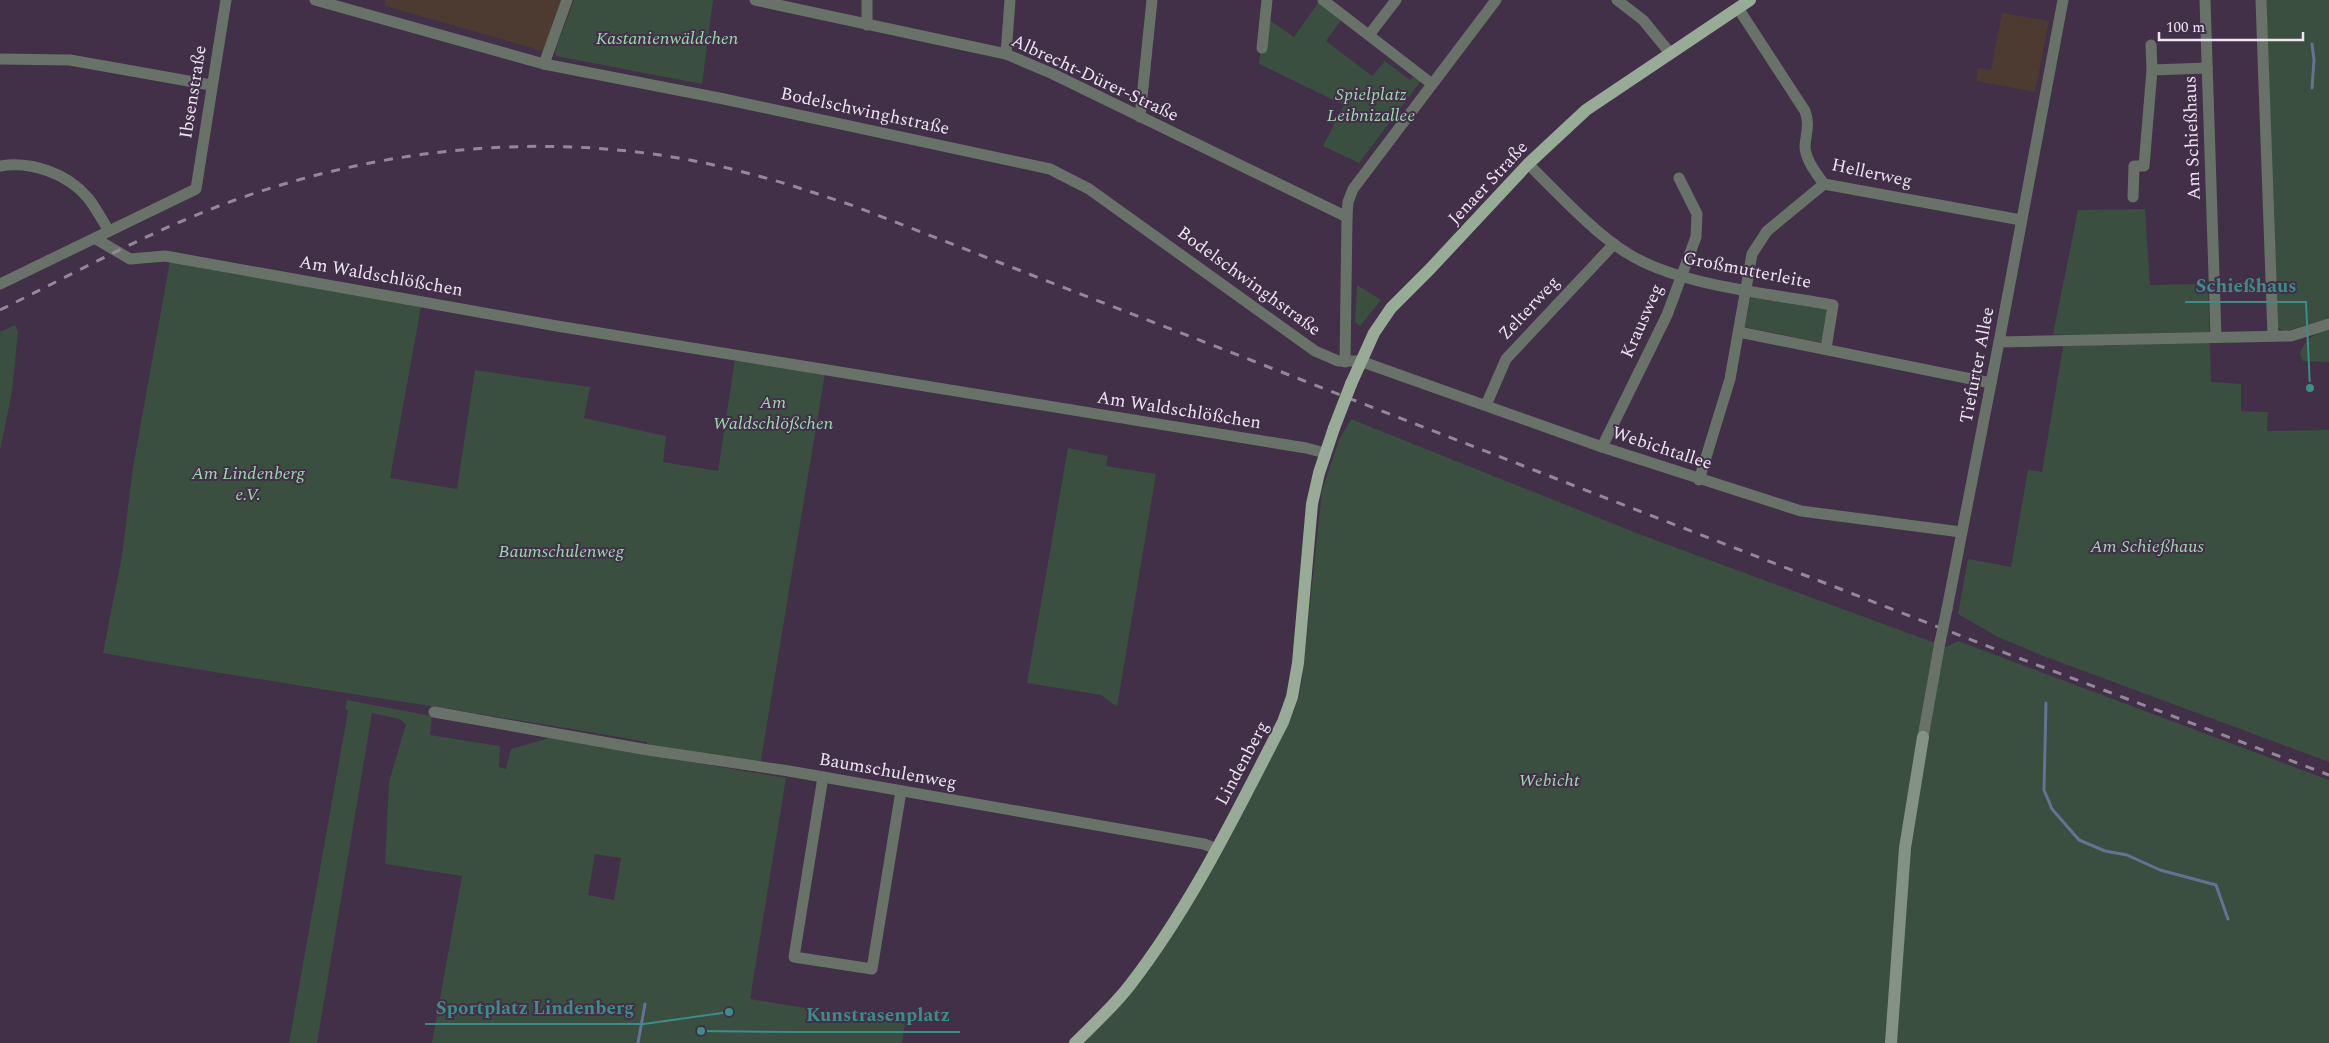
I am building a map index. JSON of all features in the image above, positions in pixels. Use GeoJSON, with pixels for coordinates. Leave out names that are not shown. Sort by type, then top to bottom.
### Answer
{"type":"FeatureCollection","features":[{"type":"Feature","properties":{"kind":"main road","name":"Jenaer Straße"},"geometry":{"type":"LineString","coordinates":[[1325,453],[1360,361],[1374,333],[1391,308],[1440,259],[1528,164],[1586,110],[1750,0]]}},
{"type":"Feature","properties":{"kind":"main road","name":"Lindenberg"},"geometry":{"type":"LineString","coordinates":[[1075,1043],[1130,985],[1168,930],[1216,849],[1283,722],[1292,697],[1298,663],[1312,504],[1325,453]]}},
{"type":"Feature","properties":{"kind":"street","name":"Ibsenstraße"},"geometry":{"type":"LineString","coordinates":[[109,231],[196,188],[226,0]]}},
{"type":"Feature","properties":{"kind":"street","name":"Bodelschwinghstraße"},"geometry":{"type":"LineString","coordinates":[[315,0],[544,64],[724,99],[1050,170],[1089,188],[1315,351],[1345,362],[1360,361]]}},
{"type":"Feature","properties":{"kind":"street"},"geometry":{"type":"LineString","coordinates":[[544,64],[567,0]]}},
{"type":"Feature","properties":{"kind":"street","name":"Albrecht-Dürer-Straße"},"geometry":{"type":"LineString","coordinates":[[755,0],[1006,54],[1053,74],[1347,217]]}},
{"type":"Feature","properties":{"kind":"street"},"geometry":{"type":"LineString","coordinates":[[866,0],[867,25]]}},
{"type":"Feature","properties":{"kind":"street"},"geometry":{"type":"LineString","coordinates":[[1006,54],[1010,0]]}},
{"type":"Feature","properties":{"kind":"street"},"geometry":{"type":"LineString","coordinates":[[1140,117],[1152,0]]}},
{"type":"Feature","properties":{"kind":"street"},"geometry":{"type":"LineString","coordinates":[[1262,48],[1267,0]]}},
{"type":"Feature","properties":{"kind":"street"},"geometry":{"type":"LineString","coordinates":[[1323,0],[1432,84]]}},
{"type":"Feature","properties":{"kind":"street"},"geometry":{"type":"LineString","coordinates":[[1369,35],[1396,0]]}},
{"type":"Feature","properties":{"kind":"street"},"geometry":{"type":"LineString","coordinates":[[1345,362],[1347,217],[1348,202],[1353,189],[1496,0]]}},
{"type":"Feature","properties":{"kind":"street"},"geometry":{"type":"LineString","coordinates":[[1617,0],[1643,20],[1670,53]]}},
{"type":"Feature","properties":{"kind":"street","name":"Tiefurter Allee"},"geometry":{"type":"LineString","coordinates":[[1923,737],[1961,532],[2000,342],[2063,0]]}},
{"type":"Feature","properties":{"kind":"street","name":"Am Schießhaus"},"geometry":{"type":"LineString","coordinates":[[2205,0],[2216,337]]}},
{"type":"Feature","properties":{"kind":"street"},"geometry":{"type":"LineString","coordinates":[[2261,0],[2273,336]]}},
{"type":"Feature","properties":{"kind":"street","name":"Hellerweg"},"geometry":{"type":"LineString","coordinates":[[1738,8],[1804,111],[1809,125],[1805,147],[1806,156],[1824,184],[2021,220]]}},
{"type":"Feature","properties":{"kind":"street"},"geometry":{"type":"LineString","coordinates":[[2133,197],[2134,166],[2144,166],[2152,70],[2151,45]]}},
{"type":"Feature","properties":{"kind":"street"},"geometry":{"type":"LineString","coordinates":[[0,59],[70,60],[212,85]]}},
{"type":"Feature","properties":{"kind":"street"},"geometry":{"type":"LineString","coordinates":[[2152,70],[2207,68]]}},
{"type":"Feature","properties":{"kind":"street","name":"Großmutterleite"},"geometry":{"type":"LineString","coordinates":[[1528,164],[1614,244],[1640,260],[1680,277],[1833,305],[1826,349]]}},
{"type":"Feature","properties":{"kind":"street"},"geometry":{"type":"LineString","coordinates":[[0,166],[33,166],[57,175],[88,198],[109,231],[96,239],[0,284]]}},
{"type":"Feature","properties":{"kind":"street","name":"Krausweg"},"geometry":{"type":"LineString","coordinates":[[1602,447],[1667,315],[1696,236],[1698,221],[1694,206],[1679,178]]}},
{"type":"Feature","properties":{"kind":"street"},"geometry":{"type":"LineString","coordinates":[[1700,480],[1730,379],[1752,254],[1762,238],[1824,184]]}},
{"type":"Feature","properties":{"kind":"street","name":"Am Waldschlößchen"},"geometry":{"type":"LineString","coordinates":[[96,239],[130,259],[165,256],[557,326],[778,360],[1306,448],[1325,453]]}},
{"type":"Feature","properties":{"kind":"street","name":"Zelterweg"},"geometry":{"type":"LineString","coordinates":[[1486,405],[1506,359],[1614,244]]}},
{"type":"Feature","properties":{"kind":"street"},"geometry":{"type":"LineString","coordinates":[[2000,342],[2291,336],[2329,324]]}},
{"type":"Feature","properties":{"kind":"street"},"geometry":{"type":"LineString","coordinates":[[1739,332],[1991,383]]}},
{"type":"Feature","properties":{"kind":"street","name":"Webichtallee"},"geometry":{"type":"LineString","coordinates":[[1360,361],[1602,447],[1800,511],[1961,532]]}},
{"type":"Feature","properties":{"kind":"street","name":"Baumschulenweg"},"geometry":{"type":"LineString","coordinates":[[434,712],[648,750],[823,777],[1204,844],[1216,849]]}},
{"type":"Feature","properties":{"kind":"street"},"geometry":{"type":"LineString","coordinates":[[1891,1043],[1905,848],[1923,737]]}},
{"type":"Feature","properties":{"kind":"street"},"geometry":{"type":"LineString","coordinates":[[823,777],[794,956],[872,969],[901,791]]}},
{"type":"Feature","properties":{"kind":"shaded area"},"geometry":{"type":"Polygon","coordinates":[[[385,0],[562,0],[543,51],[385,6],[385,0]]]}},
{"type":"Feature","properties":{"kind":"shaded area"},"geometry":{"type":"Polygon","coordinates":[[[2002,13],[2049,21],[2035,92],[1976,81],[1978,68],[1991,70],[2002,13]]]}},
{"type":"Feature","properties":{"kind":"green space","name":"Kastanienwäldchen"},"geometry":{"type":"Polygon","coordinates":[[[574,0],[713,0],[702,84],[556,56],[555,51],[574,0]]]}},
{"type":"Feature","properties":{"kind":"green space","name":"Spielplatz Leibnizallee"},"geometry":{"type":"Polygon","coordinates":[[[1320,0],[1344,16],[1326,41],[1372,76],[1385,61],[1410,80],[1418,72],[1424,77],[1359,163],[1323,146],[1344,105],[1259,64],[1265,17],[1294,37],[1320,0]]]}},
{"type":"Feature","properties":{"kind":"green space"},"geometry":{"type":"Polygon","coordinates":[[[2264,0],[2329,0],[2329,319],[2285,331],[2278,328],[2264,0]]]}},
{"type":"Feature","properties":{"kind":"green space","name":"Am Schießhaus"},"geometry":{"type":"Polygon","coordinates":[[[2145,209],[2150,285],[2208,284],[2211,382],[2241,384],[2241,411],[2268,412],[2267,431],[2329,430],[2329,762],[2046,657],[1998,637],[1958,614],[1968,559],[2011,567],[2028,470],[2042,472],[2065,335],[2053,334],[2078,210],[2145,209]]]}},
{"type":"Feature","properties":{"kind":"green space","name":"Am Lindenberg e.V."},"geometry":{"type":"Polygon","coordinates":[[[170,261],[421,307],[390,478],[457,489],[475,370],[590,387],[584,418],[666,436],[663,462],[718,471],[735,359],[825,373],[760,766],[647,747],[647,742],[579,730],[103,653],[122,556],[133,467],[170,261]]]}},
{"type":"Feature","properties":{"kind":"green space"},"geometry":{"type":"Polygon","coordinates":[[[1357,285],[1381,300],[1360,326],[1355,322],[1357,285]]]}},
{"type":"Feature","properties":{"kind":"green space"},"geometry":{"type":"Polygon","coordinates":[[[1751,295],[1828,309],[1822,343],[1745,327],[1751,295]]]}},
{"type":"Feature","properties":{"kind":"green space"},"geometry":{"type":"Polygon","coordinates":[[[15,325],[18,332],[12,392],[0,451],[0,332],[15,325]]]}},
{"type":"Feature","properties":{"kind":"green space"},"geometry":{"type":"Polygon","coordinates":[[[2329,328],[2329,362],[2303,361],[2300,354],[2304,344],[2315,335],[2329,328]]]}},
{"type":"Feature","properties":{"kind":"green space","name":"Webicht"},"geometry":{"type":"Polygon","coordinates":[[[1351,419],[1639,534],[1946,647],[1958,641],[2329,780],[2329,1043],[1083,1043],[1106,1021],[1288,725],[1297,703],[1302,680],[1322,490],[1339,440],[1351,419]]]}},
{"type":"Feature","properties":{"kind":"green space"},"geometry":{"type":"Polygon","coordinates":[[[1068,448],[1108,456],[1106,466],[1156,474],[1117,707],[1101,695],[1027,683],[1068,448]]]}},
{"type":"Feature","properties":{"kind":"green space"},"geometry":{"type":"Polygon","coordinates":[[[347,700],[432,716],[430,735],[500,746],[499,767],[506,769],[511,749],[549,738],[786,778],[750,999],[905,1024],[902,1043],[432,1043],[462,876],[385,864],[389,782],[406,724],[399,719],[372,713],[317,1043],[289,1043],[348,711],[345,708],[347,700]],[[595,854],[588,895],[614,900],[621,858],[595,854]]]}},
{"type":"Feature","properties":{"kind":"waterway"},"geometry":{"type":"LineString","coordinates":[[2312,44],[2314,60],[2312,88]]}},
{"type":"Feature","properties":{"kind":"waterway"},"geometry":{"type":"LineString","coordinates":[[2046,703],[2044,790],[2052,809],[2079,840],[2105,851],[2127,855],[2160,870],[2216,885],[2228,919]]}},
{"type":"Feature","properties":{"kind":"waterway"},"geometry":{"type":"LineString","coordinates":[[638,1043],[645,1004]]}},
{"type":"Feature","properties":{"kind":"railway"},"geometry":{"type":"LineString","coordinates":[[0,310],[116,252],[205,211],[297,180],[360,165],[424,154],[489,148],[554,146],[619,150],[683,159],[747,173],[854,206],[2000,651],[2329,775]]}},
{"type":"Feature","properties":{"kind":"place","name":"Schießhaus"},"geometry":{"type":"Point","coordinates":[2310,388]}},
{"type":"Feature","properties":{"kind":"place","name":"Sportplatz Lindenberg"},"geometry":{"type":"Point","coordinates":[729,1012]}},
{"type":"Feature","properties":{"kind":"place","name":"Kunstrasenplatz"},"geometry":{"type":"Point","coordinates":[701,1031]}}]}
